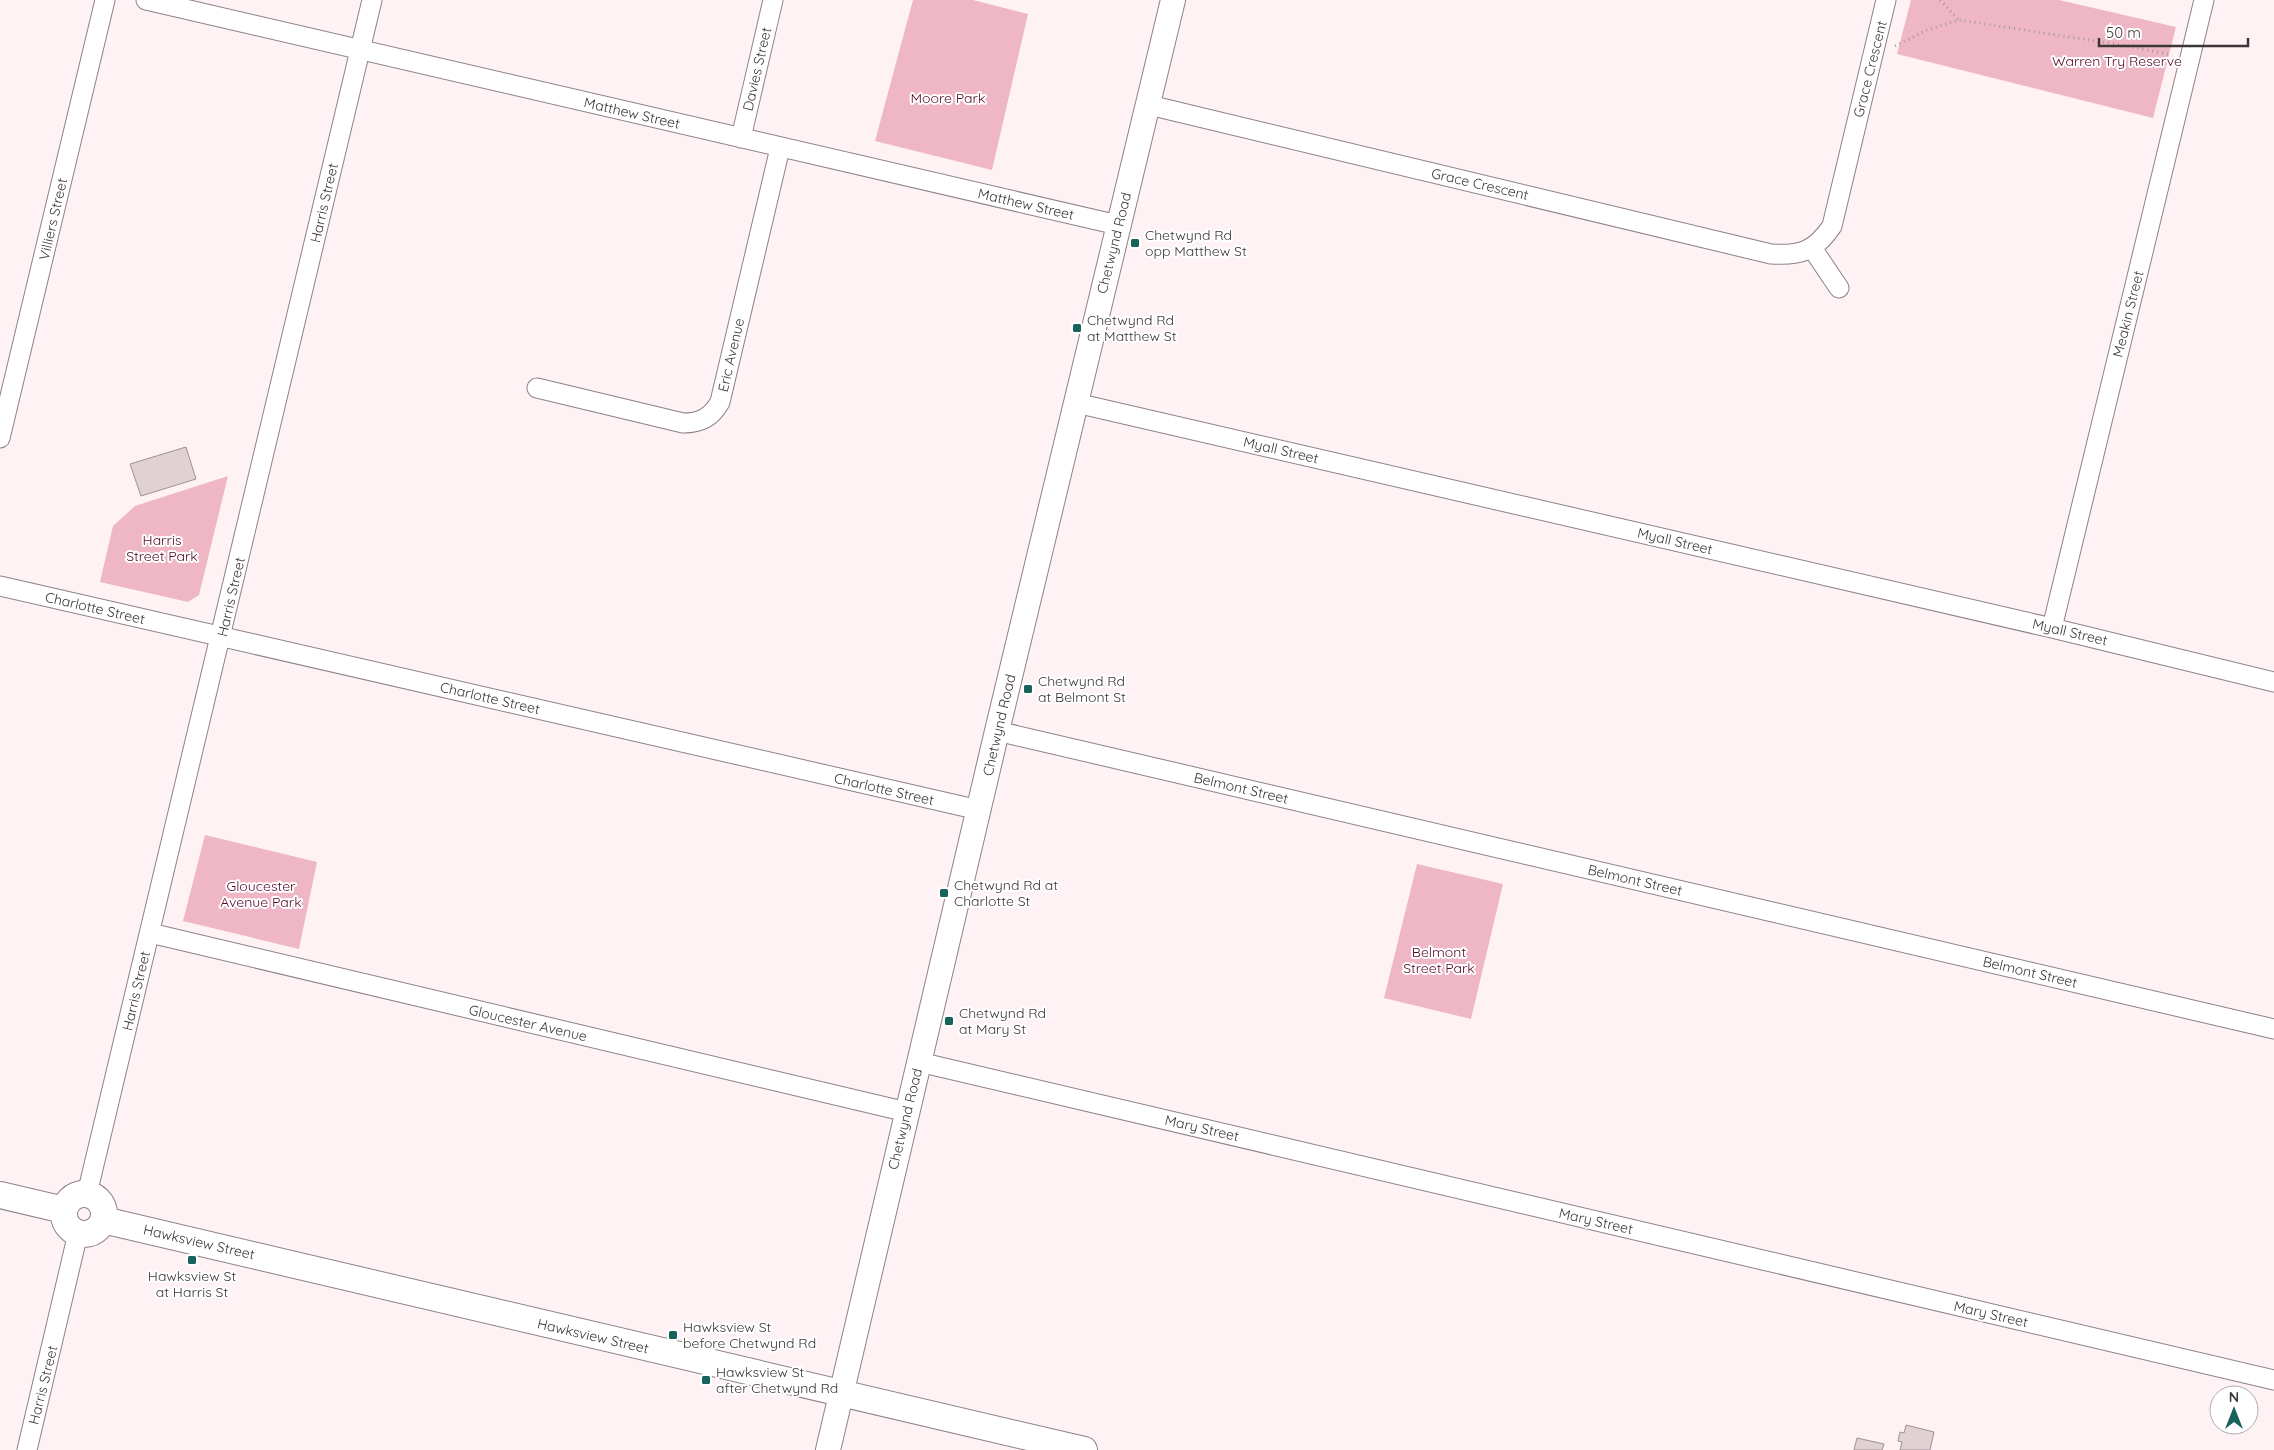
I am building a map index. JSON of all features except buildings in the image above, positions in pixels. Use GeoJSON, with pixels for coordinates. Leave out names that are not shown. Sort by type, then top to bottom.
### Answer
{"type":"FeatureCollection","features":[{"type":"Feature","properties":{"kind":"main road"},"geometry":{"type":"LineString","coordinates":[[87,1194],[102,1206],[103,1220],[100,1225],[90,1232],[78,1233],[69,1227],[64,1210],[74,1196],[87,1194]]}},
{"type":"Feature","properties":{"kind":"main road"},"geometry":{"type":"LineString","coordinates":[[0,1195],[64,1210]]}},
{"type":"Feature","properties":{"kind":"main road","name":"Hawksview Street"},"geometry":{"type":"LineString","coordinates":[[103,1220],[1084,1450]]}},
{"type":"Feature","properties":{"kind":"street","name":"Villiers Street"},"geometry":{"type":"LineString","coordinates":[[0,438],[105,0]]}},
{"type":"Feature","properties":{"kind":"street","name":"Matthew Street"},"geometry":{"type":"LineString","coordinates":[[146,0],[1118,225]]}},
{"type":"Feature","properties":{"kind":"street","name":"Harris Street"},"geometry":{"type":"LineString","coordinates":[[87,1194],[372,0]]}},
{"type":"Feature","properties":{"kind":"street","name":"Davies Street"},"geometry":{"type":"LineString","coordinates":[[741,138],[773,0]]}},
{"type":"Feature","properties":{"kind":"street","name":"Chetwynd Road"},"geometry":{"type":"LineString","coordinates":[[828,1450],[906,1112],[1173,0]]}},
{"type":"Feature","properties":{"kind":"street","name":"Grace Crescent"},"geometry":{"type":"LineString","coordinates":[[1149,105],[1771,254],[1791,255],[1812,248],[1824,238],[1832,226],[1886,0]]}},
{"type":"Feature","properties":{"kind":"street","name":"Meakin Street"},"geometry":{"type":"LineString","coordinates":[[2052,628],[2204,0]]}},
{"type":"Feature","properties":{"kind":"street","name":"Eric Avenue"},"geometry":{"type":"LineString","coordinates":[[538,388],[683,423],[700,422],[712,414],[720,402],[780,148]]}},
{"type":"Feature","properties":{"kind":"street"},"geometry":{"type":"LineString","coordinates":[[1812,248],[1840,288]]}},
{"type":"Feature","properties":{"kind":"street","name":"Myall Street"},"geometry":{"type":"LineString","coordinates":[[1076,403],[2052,628],[2274,682]]}},
{"type":"Feature","properties":{"kind":"street","name":"Charlotte Street"},"geometry":{"type":"LineString","coordinates":[[0,586],[979,810]]}},
{"type":"Feature","properties":{"kind":"street","name":"Belmont Street"},"geometry":{"type":"LineString","coordinates":[[997,731],[2274,1029]]}},
{"type":"Feature","properties":{"kind":"street","name":"Gloucester Avenue"},"geometry":{"type":"LineString","coordinates":[[150,933],[906,1112]]}},
{"type":"Feature","properties":{"kind":"street","name":"Mary Street"},"geometry":{"type":"LineString","coordinates":[[919,1062],[2274,1380]]}},
{"type":"Feature","properties":{"kind":"street","name":"Harris Street"},"geometry":{"type":"LineString","coordinates":[[27,1450],[78,1233]]}},
{"type":"Feature","properties":{"kind":"path"},"geometry":{"type":"LineString","coordinates":[[1940,0],[1959,20]]}},
{"type":"Feature","properties":{"kind":"path"},"geometry":{"type":"LineString","coordinates":[[1894,52],[1895,45],[1903,41],[1926,30],[1959,20],[2159,52]]}},
{"type":"Feature","properties":{"kind":"green space","name":"Moore Park"},"geometry":{"type":"Polygon","coordinates":[[[913,0],[973,0],[1028,14],[992,170],[875,141],[913,0]]]}},
{"type":"Feature","properties":{"kind":"green space","name":"Warren Try Reserve"},"geometry":{"type":"Polygon","coordinates":[[[1911,0],[2059,0],[2176,27],[2153,118],[1897,54],[1911,0]]]}},
{"type":"Feature","properties":{"kind":"green space","name":"Harris Street Park"},"geometry":{"type":"Polygon","coordinates":[[[228,476],[199,595],[188,602],[100,582],[113,526],[135,506],[228,476]]]}},
{"type":"Feature","properties":{"kind":"green space","name":"Gloucester Avenue Park"},"geometry":{"type":"Polygon","coordinates":[[[205,835],[317,862],[299,949],[183,921],[205,835]]]}},
{"type":"Feature","properties":{"kind":"green space","name":"Belmont Street Park"},"geometry":{"type":"Polygon","coordinates":[[[1417,864],[1503,884],[1471,1019],[1384,998],[1417,864]]]}},
{"type":"Feature","properties":{"kind":"place","name":"Chetwynd Rd opp Matthew St"},"geometry":{"type":"Point","coordinates":[1135,243]}},
{"type":"Feature","properties":{"kind":"place","name":"Chetwynd Rd at Matthew St"},"geometry":{"type":"Point","coordinates":[1077,328]}},
{"type":"Feature","properties":{"kind":"place","name":"Chetwynd Rd at Belmont St"},"geometry":{"type":"Point","coordinates":[1028,689]}},
{"type":"Feature","properties":{"kind":"place","name":"Chetwynd Rd at Charlotte St"},"geometry":{"type":"Point","coordinates":[944,893]}},
{"type":"Feature","properties":{"kind":"place","name":"Chetwynd Rd at Mary St"},"geometry":{"type":"Point","coordinates":[949,1021]}},
{"type":"Feature","properties":{"kind":"place","name":"Hawksview St at Harris St"},"geometry":{"type":"Point","coordinates":[192,1260]}},
{"type":"Feature","properties":{"kind":"place","name":"Hawksview St before Chetwynd Rd"},"geometry":{"type":"Point","coordinates":[673,1335]}},
{"type":"Feature","properties":{"kind":"place","name":"Hawksview St after Chetwynd Rd"},"geometry":{"type":"Point","coordinates":[706,1380]}}]}
